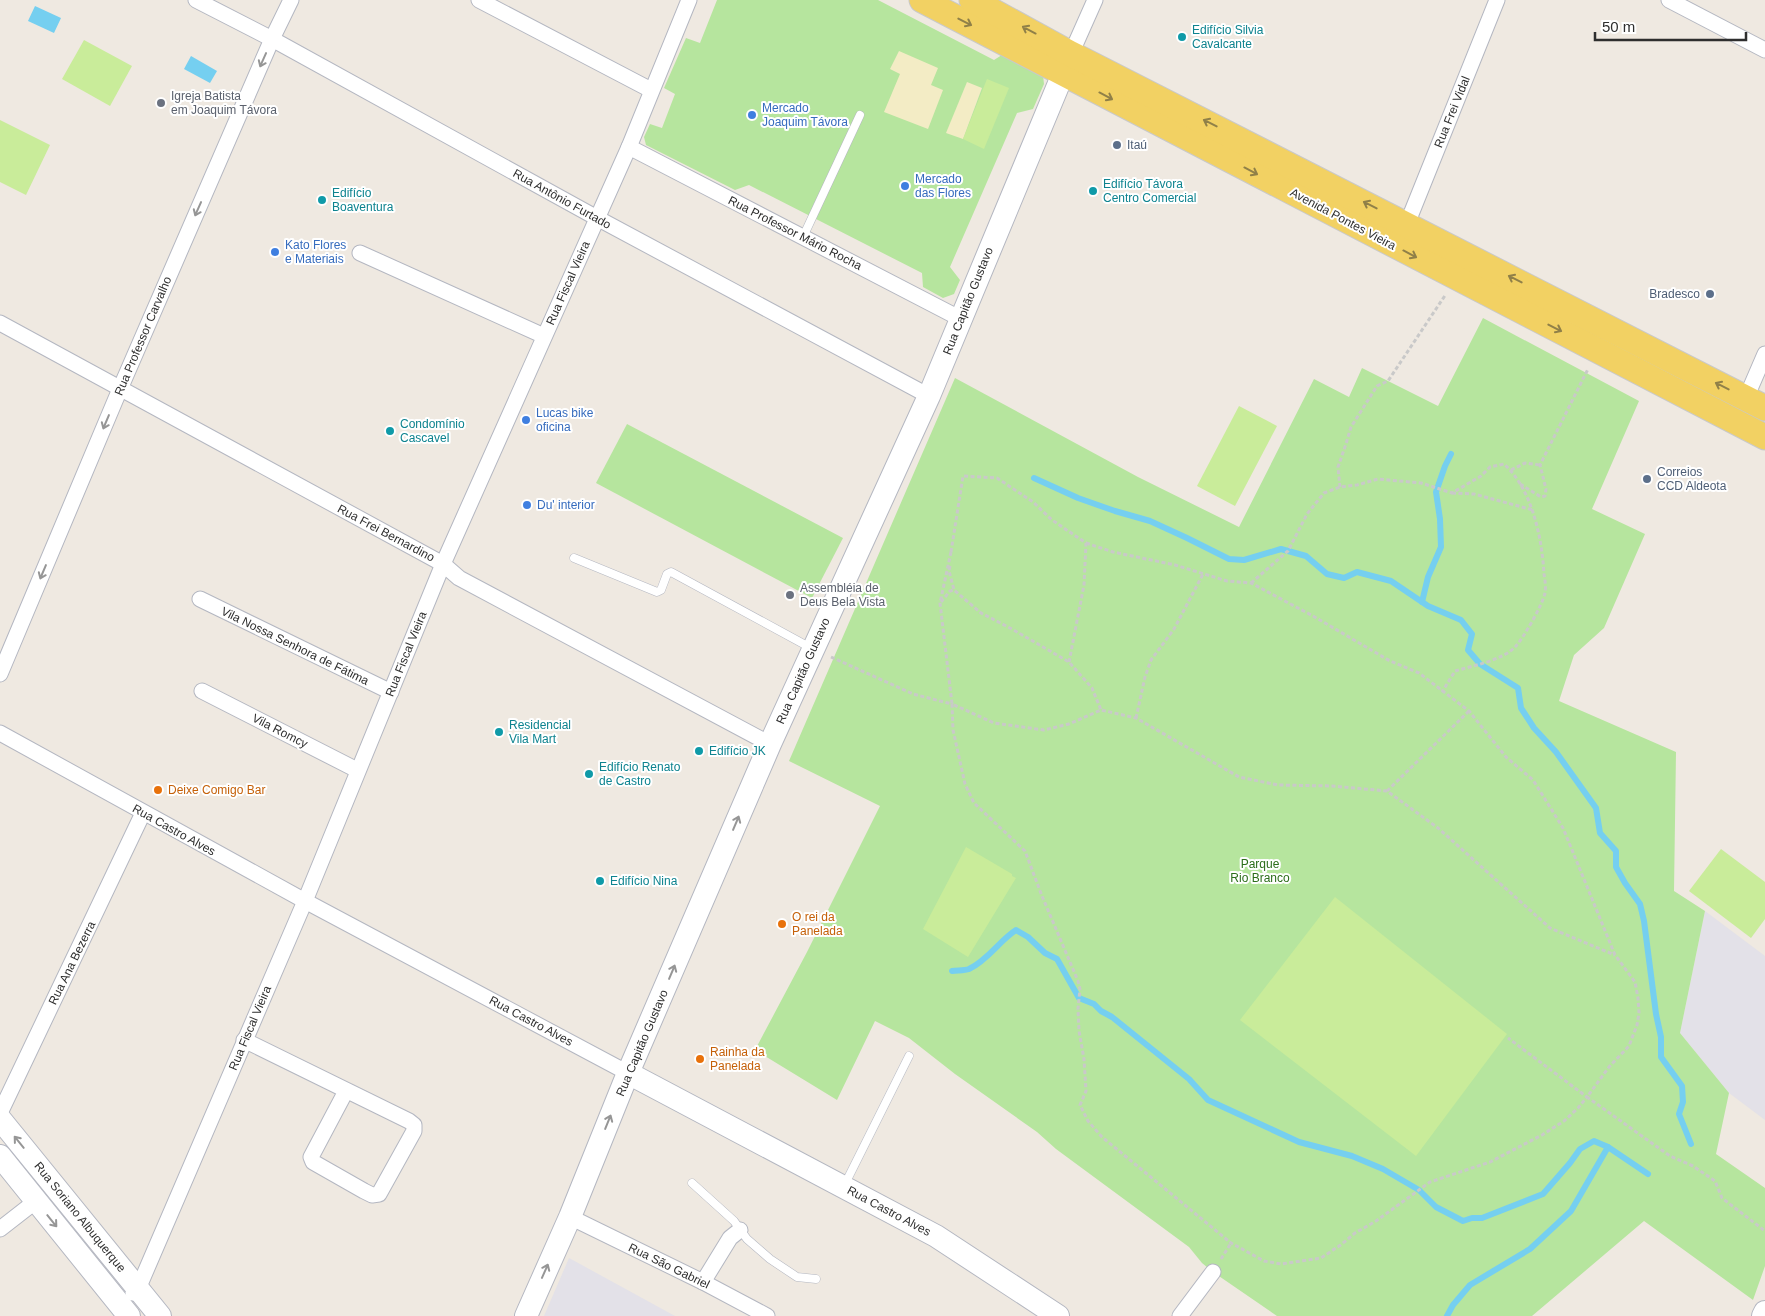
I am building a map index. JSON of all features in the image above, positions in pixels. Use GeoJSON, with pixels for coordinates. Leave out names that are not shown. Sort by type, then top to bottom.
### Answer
{"type":"FeatureCollection","features":[{"type":"Feature","properties":{"kind":"main road","name":"Avenida Pontes Vieira"},"geometry":{"type":"LineString","coordinates":[[922,0],[1067,63],[1406,224],[1756,403]]}},
{"type":"Feature","properties":{"kind":"main road","name":"Avenida Pontes Vieira"},"geometry":{"type":"LineString","coordinates":[[972,0],[1067,63],[1457,278],[1765,437]]}},
{"type":"Feature","properties":{"kind":"street","name":"Rua Antônio Furtado"},"geometry":{"type":"LineString","coordinates":[[196,0],[272,39],[597,218],[929,396]]}},
{"type":"Feature","properties":{"kind":"street","name":"Rua Professor Carvalho"},"geometry":{"type":"LineString","coordinates":[[0,674],[120,389],[272,39],[291,0]]}},
{"type":"Feature","properties":{"kind":"street"},"geometry":{"type":"LineString","coordinates":[[479,0],[651,90]]}},
{"type":"Feature","properties":{"kind":"street","name":"Rua Fiscal Vieira"},"geometry":{"type":"LineString","coordinates":[[124,1310],[138,1289],[305,901],[357,770],[443,564],[628,147],[689,0]]}},
{"type":"Feature","properties":{"kind":"street","name":"Rua Capitão Gustavo"},"geometry":{"type":"LineString","coordinates":[[526,1316],[570,1217],[628,1073],[812,648],[929,396],[1095,0]]}},
{"type":"Feature","properties":{"kind":"street","name":"Rua Frei Vidal"},"geometry":{"type":"LineString","coordinates":[[1406,224],[1497,0]]}},
{"type":"Feature","properties":{"kind":"street"},"geometry":{"type":"LineString","coordinates":[[1669,0],[1765,50]]}},
{"type":"Feature","properties":{"kind":"street","name":"Rua Professor Mário Rocha"},"geometry":{"type":"LineString","coordinates":[[628,147],[961,319]]}},
{"type":"Feature","properties":{"kind":"street"},"geometry":{"type":"LineString","coordinates":[[360,253],[544,336]]}},
{"type":"Feature","properties":{"kind":"street","name":"Rua Frei Bernardino"},"geometry":{"type":"LineString","coordinates":[[0,323],[443,564],[459,578],[770,744]]}},
{"type":"Feature","properties":{"kind":"street"},"geometry":{"type":"LineString","coordinates":[[1756,403],[1765,354]]}},
{"type":"Feature","properties":{"kind":"street","name":"Vila Nossa Senhora de Fátima"},"geometry":{"type":"LineString","coordinates":[[200,599],[391,692]]}},
{"type":"Feature","properties":{"kind":"street","name":"Vila Romcy"},"geometry":{"type":"LineString","coordinates":[[202,691],[357,770]]}},
{"type":"Feature","properties":{"kind":"street","name":"Rua Castro Alves"},"geometry":{"type":"LineString","coordinates":[[0,733],[305,901],[936,1236],[1058,1316]]}},
{"type":"Feature","properties":{"kind":"street","name":"Rua Ana Bezerra"},"geometry":{"type":"LineString","coordinates":[[0,1113],[143,813]]}},
{"type":"Feature","properties":{"kind":"street"},"geometry":{"type":"LineString","coordinates":[[244,1040],[409,1121],[414,1126],[414,1131],[379,1194],[372,1195],[364,1191],[313,1162],[311,1156],[346,1091]]}},
{"type":"Feature","properties":{"kind":"street","name":"Rua Soriano Albuquerque"},"geometry":{"type":"LineString","coordinates":[[0,1119],[160,1316]]}},
{"type":"Feature","properties":{"kind":"street","name":"Rua Soriano Albuquerque"},"geometry":{"type":"LineString","coordinates":[[0,1156],[124,1310]]}},
{"type":"Feature","properties":{"kind":"street"},"geometry":{"type":"LineString","coordinates":[[0,1229],[36,1201]]}},
{"type":"Feature","properties":{"kind":"street","name":"Rua São Gabriel"},"geometry":{"type":"LineString","coordinates":[[570,1217],[703,1282],[767,1316]]}},
{"type":"Feature","properties":{"kind":"street"},"geometry":{"type":"LineString","coordinates":[[703,1282],[730,1238],[740,1230]]}},
{"type":"Feature","properties":{"kind":"street"},"geometry":{"type":"LineString","coordinates":[[1180,1316],[1213,1272]]}},
{"type":"Feature","properties":{"kind":"street"},"geometry":{"type":"LineString","coordinates":[[1763,1316],[1765,1312]]}},
{"type":"Feature","properties":{"kind":"lane"},"geometry":{"type":"LineString","coordinates":[[803,237],[860,115]]}},
{"type":"Feature","properties":{"kind":"lane"},"geometry":{"type":"LineString","coordinates":[[574,558],[657,592],[661,590],[667,574],[671,572],[812,648]]}},
{"type":"Feature","properties":{"kind":"lane"},"geometry":{"type":"LineString","coordinates":[[843,1187],[909,1056]]}},
{"type":"Feature","properties":{"kind":"lane"},"geometry":{"type":"LineString","coordinates":[[692,1183],[734,1221],[747,1239],[787,1271],[797,1277],[816,1278]]}},
{"type":"Feature","properties":{"kind":"path"},"geometry":{"type":"LineString","coordinates":[[1340,487],[1338,467],[1351,427],[1377,386],[1388,381],[1457,278]]}},
{"type":"Feature","properties":{"kind":"path"},"geometry":{"type":"LineString","coordinates":[[1519,484],[1541,497],[1545,496],[1546,489],[1540,464],[1597,350]]}},
{"type":"Feature","properties":{"kind":"path"},"geometry":{"type":"LineString","coordinates":[[1511,470],[1525,463],[1540,464]]}},
{"type":"Feature","properties":{"kind":"path"},"geometry":{"type":"LineString","coordinates":[[1442,692],[1455,671],[1496,658],[1515,648],[1545,593],[1543,550],[1533,510],[1511,470],[1504,464],[1490,467],[1481,476],[1452,493]]}},
{"type":"Feature","properties":{"kind":"path"},"geometry":{"type":"LineString","coordinates":[[951,552],[940,603],[954,730],[965,784],[974,802],[1025,851],[1080,989],[1078,1009],[1086,1091],[1080,1105],[1088,1121],[1102,1137],[1231,1243],[1264,1261],[1281,1264],[1321,1258],[1430,1182],[1490,1162],[1542,1135],[1564,1121],[1578,1108],[1609,1067],[1629,1046],[1637,1025],[1639,1013],[1635,982],[1615,955],[1563,828],[1533,780],[1506,757],[1469,711],[1419,673],[1390,661],[1251,583],[1227,581],[1175,565],[1113,552],[1086,544],[1052,520],[1033,502],[997,478],[962,476],[949,572],[954,590],[981,613],[1069,662],[1092,688],[1101,710]]}},
{"type":"Feature","properties":{"kind":"path"},"geometry":{"type":"LineString","coordinates":[[1251,583],[1288,550],[1307,514],[1324,493],[1340,487],[1357,485],[1378,479],[1421,483],[1452,493],[1474,494],[1533,510]]}},
{"type":"Feature","properties":{"kind":"path"},"geometry":{"type":"LineString","coordinates":[[1069,662],[1084,585],[1086,544]]}},
{"type":"Feature","properties":{"kind":"path"},"geometry":{"type":"LineString","coordinates":[[1136,718],[1145,677],[1152,660],[1174,630],[1204,574]]}},
{"type":"Feature","properties":{"kind":"path"},"geometry":{"type":"LineString","coordinates":[[940,603],[950,591],[954,590]]}},
{"type":"Feature","properties":{"kind":"path"},"geometry":{"type":"LineString","coordinates":[[812,648],[912,694],[952,704],[994,723],[1044,730],[1069,724],[1101,710],[1136,718],[1239,777],[1278,785],[1332,786],[1387,792],[1438,828],[1550,928],[1615,955]]}},
{"type":"Feature","properties":{"kind":"path"},"geometry":{"type":"LineString","coordinates":[[1387,792],[1469,711]]}},
{"type":"Feature","properties":{"kind":"path"},"geometry":{"type":"LineString","coordinates":[[1508,1038],[1670,1156],[1693,1166],[1715,1181],[1722,1198],[1765,1231]]}},
{"type":"Feature","properties":{"kind":"shaded area"},"geometry":{"type":"Polygon","coordinates":[[[1705,911],[1765,956],[1765,1120],[1729,1093],[1680,1033],[1705,911]]]}},
{"type":"Feature","properties":{"kind":"shaded area"},"geometry":{"type":"Polygon","coordinates":[[[569,1258],[675,1316],[544,1316],[569,1258]]]}},
{"type":"Feature","properties":{"kind":"green space"},"geometry":{"type":"Polygon","coordinates":[[[717,0],[878,0],[994,60],[1005,53],[1043,75],[1044,84],[1033,109],[1017,113],[950,267],[960,280],[954,294],[943,298],[923,287],[922,273],[749,185],[735,190],[646,145],[644,137],[650,124],[662,128],[675,94],[664,88],[686,38],[700,43],[717,0]]]}},
{"type":"Feature","properties":{"kind":"green space"},"geometry":{"type":"Polygon","coordinates":[[[84,40],[132,66],[110,106],[62,79],[84,40]]]}},
{"type":"Feature","properties":{"kind":"green space"},"geometry":{"type":"Polygon","coordinates":[[[987,79],[1009,88],[984,149],[963,139],[987,79]]]}},
{"type":"Feature","properties":{"kind":"green space"},"geometry":{"type":"Polygon","coordinates":[[[0,120],[50,145],[26,195],[0,182],[0,120]]]}},
{"type":"Feature","properties":{"kind":"green space","name":"Parque Rio Branco"},"geometry":{"type":"Polygon","coordinates":[[[1483,318],[1639,401],[1592,509],[1645,534],[1604,628],[1574,655],[1559,701],[1676,752],[1674,891],[1705,911],[1680,1033],[1729,1093],[1716,1154],[1765,1188],[1765,1266],[1753,1300],[1644,1221],[1532,1316],[1277,1316],[1213,1272],[1202,1263],[1189,1247],[909,1038],[875,1021],[837,1100],[755,1050],[807,952],[880,806],[789,761],[955,378],[1138,477],[1239,527],[1314,379],[1349,397],[1362,368],[1438,406],[1483,318]]]}},
{"type":"Feature","properties":{"kind":"green space"},"geometry":{"type":"Polygon","coordinates":[[[1239,406],[1277,426],[1235,506],[1197,486],[1239,406]]]}},
{"type":"Feature","properties":{"kind":"green space"},"geometry":{"type":"Polygon","coordinates":[[[627,424],[843,538],[812,598],[596,483],[627,424]]]}},
{"type":"Feature","properties":{"kind":"green space"},"geometry":{"type":"Polygon","coordinates":[[[966,847],[1016,878],[968,957],[923,929],[966,847]]]}},
{"type":"Feature","properties":{"kind":"green space"},"geometry":{"type":"Polygon","coordinates":[[[1721,849],[1765,882],[1765,919],[1751,938],[1689,891],[1721,849]]]}},
{"type":"Feature","properties":{"kind":"green space"},"geometry":{"type":"Polygon","coordinates":[[[1335,897],[1507,1034],[1416,1156],[1240,1020],[1335,897]]]}},
{"type":"Feature","properties":{"kind":"sand"},"geometry":{"type":"Polygon","coordinates":[[[899,51],[938,68],[931,85],[943,90],[928,129],[884,112],[900,74],[890,69],[899,51]]]}},
{"type":"Feature","properties":{"kind":"sand"},"geometry":{"type":"Polygon","coordinates":[[[967,82],[982,88],[963,139],[946,133],[967,82]]]}},
{"type":"Feature","properties":{"kind":"water"},"geometry":{"type":"Polygon","coordinates":[[[35,6],[61,18],[54,33],[28,21],[35,6]]]}},
{"type":"Feature","properties":{"kind":"water"},"geometry":{"type":"Polygon","coordinates":[[[191,56],[217,71],[210,83],[184,69],[191,56]]]}},
{"type":"Feature","properties":{"kind":"waterway"},"geometry":{"type":"LineString","coordinates":[[1422,602],[1428,577],[1441,547],[1440,519],[1436,492],[1451,454]]}},
{"type":"Feature","properties":{"kind":"waterway"},"geometry":{"type":"LineString","coordinates":[[1034,478],[1078,498],[1150,521],[1229,559],[1244,560],[1281,549],[1306,556],[1327,574],[1344,578],[1357,572],[1391,581],[1428,606],[1461,620],[1472,634],[1468,650],[1480,664],[1518,688],[1521,708],[1534,728],[1556,752],[1596,808],[1600,833],[1616,851],[1616,867],[1640,904],[1661,1037],[1661,1057],[1682,1086],[1683,1102],[1679,1114],[1691,1144]]}},
{"type":"Feature","properties":{"kind":"waterway"},"geometry":{"type":"LineString","coordinates":[[952,971],[967,970],[976,965],[1016,930],[1028,937],[1045,953],[1057,959],[1079,998],[1094,1004],[1101,1011],[1112,1017],[1189,1079],[1208,1100],[1299,1142],[1352,1156],[1383,1169],[1419,1190],[1436,1207],[1463,1221],[1472,1218],[1482,1218],[1543,1194],[1580,1149],[1594,1141],[1608,1147],[1648,1174]]}},
{"type":"Feature","properties":{"kind":"waterway"},"geometry":{"type":"LineString","coordinates":[[1447,1316],[1453,1305],[1470,1285],[1530,1249],[1571,1211],[1608,1147]]}},
{"type":"Feature","properties":{"kind":"place","name":"Edifício Silvia Cavalcante"},"geometry":{"type":"Point","coordinates":[1182,37]}},
{"type":"Feature","properties":{"kind":"place","name":"Igreja Batista em Joaquim Távora"},"geometry":{"type":"Point","coordinates":[161,103]}},
{"type":"Feature","properties":{"kind":"place","name":"Mercado Joaquim Távora"},"geometry":{"type":"Point","coordinates":[752,115]}},
{"type":"Feature","properties":{"kind":"place","name":"Itaú"},"geometry":{"type":"Point","coordinates":[1117,145]}},
{"type":"Feature","properties":{"kind":"place","name":"Mercado das Flores"},"geometry":{"type":"Point","coordinates":[905,186]}},
{"type":"Feature","properties":{"kind":"place","name":"Edifício Távora Centro Comercial"},"geometry":{"type":"Point","coordinates":[1093,191]}},
{"type":"Feature","properties":{"kind":"place","name":"Edifício Boaventura"},"geometry":{"type":"Point","coordinates":[322,200]}},
{"type":"Feature","properties":{"kind":"place","name":"Kato Flores e Materiais"},"geometry":{"type":"Point","coordinates":[275,252]}},
{"type":"Feature","properties":{"kind":"place","name":"Bradesco"},"geometry":{"type":"Point","coordinates":[1710,294]}},
{"type":"Feature","properties":{"kind":"place","name":"Lucas bike oficina"},"geometry":{"type":"Point","coordinates":[526,420]}},
{"type":"Feature","properties":{"kind":"place","name":"Condomínio Cascavel"},"geometry":{"type":"Point","coordinates":[390,431]}},
{"type":"Feature","properties":{"kind":"place","name":"Correios CCD Aldeota"},"geometry":{"type":"Point","coordinates":[1647,479]}},
{"type":"Feature","properties":{"kind":"place","name":"Du' interior"},"geometry":{"type":"Point","coordinates":[527,505]}},
{"type":"Feature","properties":{"kind":"place","name":"Assembléia de Deus Bela Vista"},"geometry":{"type":"Point","coordinates":[790,595]}},
{"type":"Feature","properties":{"kind":"place","name":"Residencial Vila Mart"},"geometry":{"type":"Point","coordinates":[499,732]}},
{"type":"Feature","properties":{"kind":"place","name":"Edifício JK"},"geometry":{"type":"Point","coordinates":[699,751]}},
{"type":"Feature","properties":{"kind":"place","name":"Edifício Renato de Castro"},"geometry":{"type":"Point","coordinates":[589,774]}},
{"type":"Feature","properties":{"kind":"place","name":"Deixe Comigo Bar"},"geometry":{"type":"Point","coordinates":[158,790]}},
{"type":"Feature","properties":{"kind":"place","name":"Edifício Nina"},"geometry":{"type":"Point","coordinates":[600,881]}},
{"type":"Feature","properties":{"kind":"place","name":"O rei da Panelada"},"geometry":{"type":"Point","coordinates":[782,924]}},
{"type":"Feature","properties":{"kind":"place","name":"Rainha da Panelada"},"geometry":{"type":"Point","coordinates":[700,1059]}}]}
